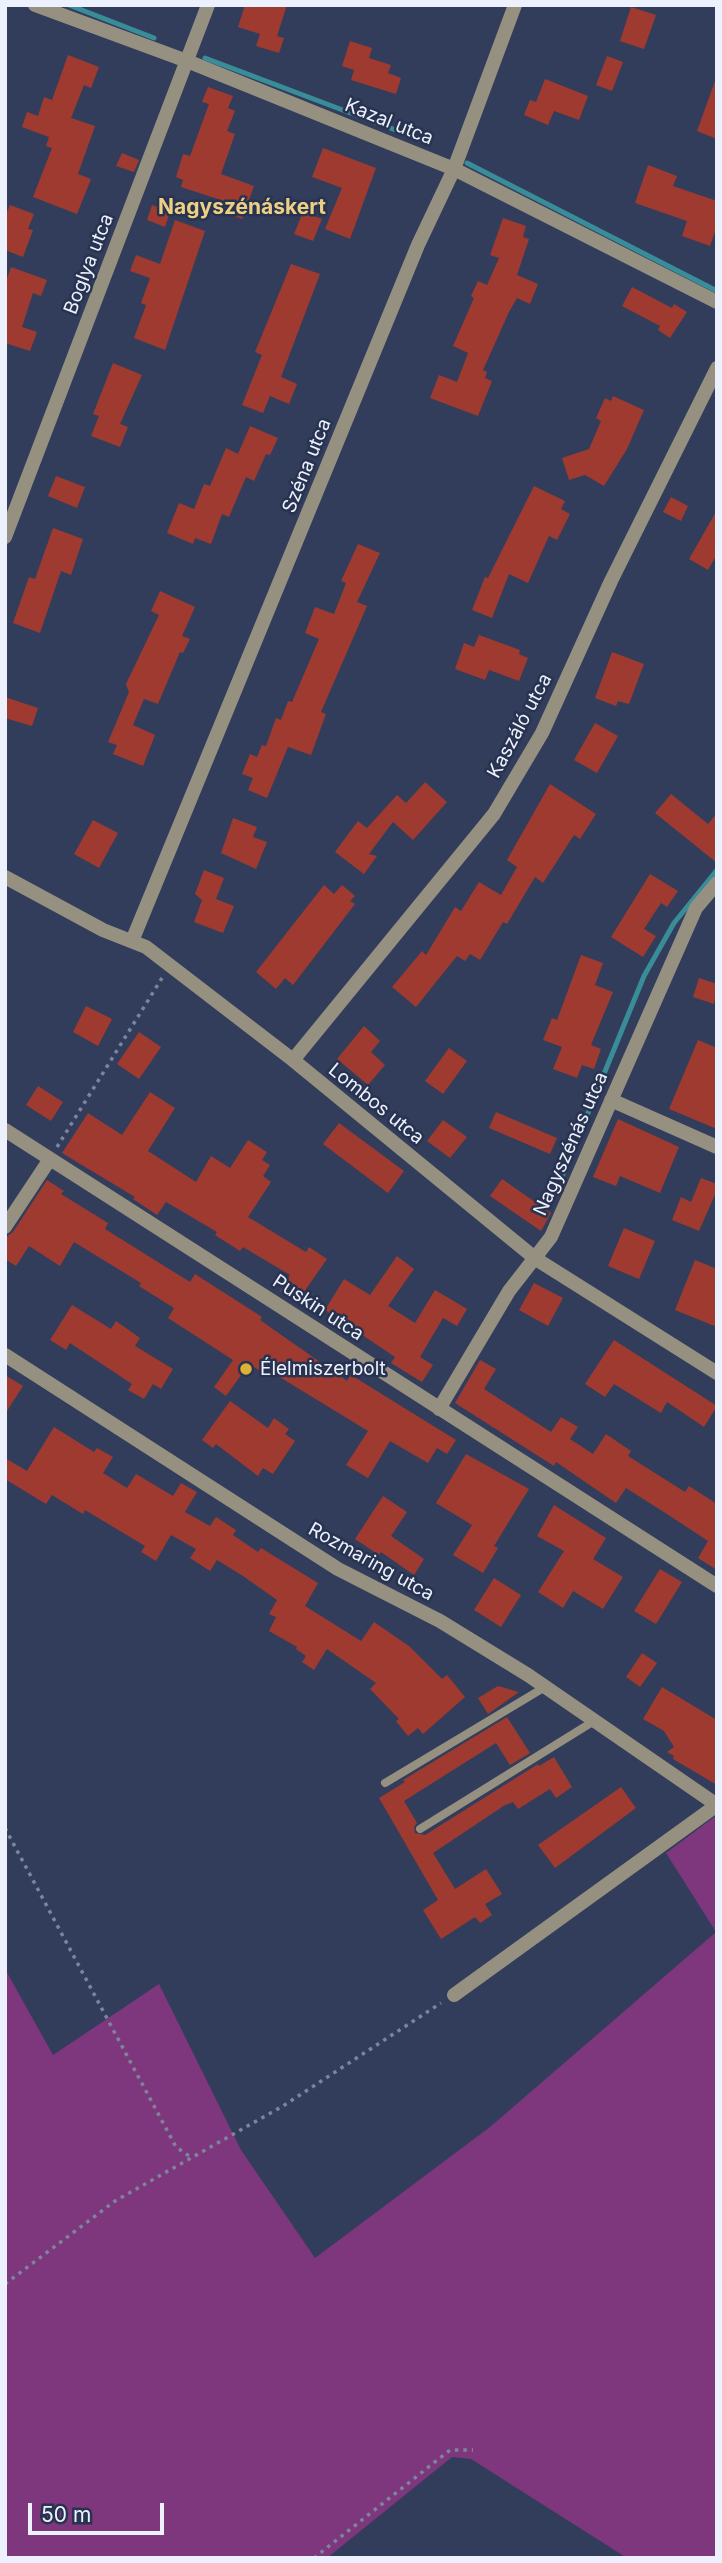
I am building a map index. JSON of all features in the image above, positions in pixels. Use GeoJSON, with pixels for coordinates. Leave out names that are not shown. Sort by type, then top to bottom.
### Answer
{"type":"FeatureCollection","features":[{"type":"Feature","properties":{"kind":"street","name":"Kazal utca"},"geometry":{"type":"LineString","coordinates":[[35,5],[187,61],[454,169],[717,302]]}},
{"type":"Feature","properties":{"kind":"street","name":"Boglya utca"},"geometry":{"type":"LineString","coordinates":[[5,537],[208,5]]}},
{"type":"Feature","properties":{"kind":"street","name":"Széna utca"},"geometry":{"type":"LineString","coordinates":[[132,941],[413,257],[454,169],[515,5]]}},
{"type":"Feature","properties":{"kind":"street","name":"Kaszáló utca"},"geometry":{"type":"LineString","coordinates":[[293,1060],[494,814],[542,733],[611,582],[717,369]]}},
{"type":"Feature","properties":{"kind":"street","name":"Lombos utca"},"geometry":{"type":"LineString","coordinates":[[5,877],[103,930],[132,941],[170,964],[293,1060],[536,1259],[717,1373]]}},
{"type":"Feature","properties":{"kind":"street","name":"Nagyszénás utca"},"geometry":{"type":"LineString","coordinates":[[439,1409],[509,1291],[551,1237],[696,908],[717,883]]}},
{"type":"Feature","properties":{"kind":"street"},"geometry":{"type":"LineString","coordinates":[[611,1100],[717,1147]]}},
{"type":"Feature","properties":{"kind":"street","name":"Puskin utca"},"geometry":{"type":"LineString","coordinates":[[5,1130],[717,1586]]}},
{"type":"Feature","properties":{"kind":"street"},"geometry":{"type":"LineString","coordinates":[[5,1227],[50,1158]]}},
{"type":"Feature","properties":{"kind":"street","name":"Rozmaring utca"},"geometry":{"type":"LineString","coordinates":[[5,1355],[338,1569],[440,1621],[545,1687],[717,1805]]}},
{"type":"Feature","properties":{"kind":"street"},"geometry":{"type":"LineString","coordinates":[[454,1994],[717,1805]]}},
{"type":"Feature","properties":{"kind":"lane"},"geometry":{"type":"LineString","coordinates":[[385,1783],[545,1687]]}},
{"type":"Feature","properties":{"kind":"lane"},"geometry":{"type":"LineString","coordinates":[[420,1829],[594,1721]]}},
{"type":"Feature","properties":{"kind":"path"},"geometry":{"type":"LineString","coordinates":[[50,1158],[170,964]]}},
{"type":"Feature","properties":{"kind":"path"},"geometry":{"type":"LineString","coordinates":[[5,1828],[176,2147],[192,2158]]}},
{"type":"Feature","properties":{"kind":"path"},"geometry":{"type":"LineString","coordinates":[[5,2284],[115,2201],[283,2106],[454,1994]]}},
{"type":"Feature","properties":{"kind":"path"},"geometry":{"type":"LineString","coordinates":[[314,2558],[450,2450],[473,2450]]}},
{"type":"Feature","properties":{"kind":"shaded area"},"geometry":{"type":"Polygon","coordinates":[[[717,1815],[717,2558],[627,2558],[471,2459],[452,2457],[327,2558],[5,2558],[5,1969],[53,2055],[159,1984],[241,2150],[315,2258],[490,2127],[716,1932],[666,1853],[717,1815]]]}},
{"type":"Feature","properties":{"kind":"building"},"geometry":{"type":"Polygon","coordinates":[[[245,5],[287,5],[277,36],[284,38],[279,53],[256,46],[260,34],[238,27],[245,5]]]}},
{"type":"Feature","properties":{"kind":"building"},"geometry":{"type":"Polygon","coordinates":[[[631,7],[656,15],[644,49],[620,41],[631,7]]]}},
{"type":"Feature","properties":{"kind":"building"},"geometry":{"type":"Polygon","coordinates":[[[350,41],[372,48],[369,58],[391,65],[388,73],[401,78],[396,94],[351,80],[354,70],[342,66],[350,41]]]}},
{"type":"Feature","properties":{"kind":"building"},"geometry":{"type":"Polygon","coordinates":[[[68,55],[99,67],[91,88],[84,85],[71,118],[95,126],[78,174],[91,179],[77,214],[33,197],[52,148],[46,146],[49,137],[22,127],[27,112],[38,116],[44,97],[52,100],[68,55]]]}},
{"type":"Feature","properties":{"kind":"building"},"geometry":{"type":"Polygon","coordinates":[[[607,56],[623,62],[612,91],[596,85],[607,56]]]}},
{"type":"Feature","properties":{"kind":"building"},"geometry":{"type":"Polygon","coordinates":[[[545,79],[588,96],[579,120],[554,111],[548,125],[524,115],[530,100],[536,102],[545,79]]]}},
{"type":"Feature","properties":{"kind":"building"},"geometry":{"type":"Polygon","coordinates":[[[717,81],[717,139],[697,131],[717,81]]]}},
{"type":"Feature","properties":{"kind":"building"},"geometry":{"type":"Polygon","coordinates":[[[208,87],[233,96],[228,108],[235,111],[227,131],[235,134],[221,174],[254,186],[242,219],[218,210],[221,200],[181,187],[183,180],[176,177],[183,154],[190,156],[209,104],[202,102],[208,87]]]}},
{"type":"Feature","properties":{"kind":"building"},"geometry":{"type":"Polygon","coordinates":[[[323,148],[376,168],[350,239],[325,229],[342,188],[312,177],[323,148]]]}},
{"type":"Feature","properties":{"kind":"building"},"geometry":{"type":"Polygon","coordinates":[[[122,153],[139,160],[134,172],[116,166],[122,153]]]}},
{"type":"Feature","properties":{"kind":"building"},"geometry":{"type":"Polygon","coordinates":[[[648,165],[677,176],[673,186],[717,201],[717,226],[710,246],[682,236],[687,221],[635,203],[648,165]]]}},
{"type":"Feature","properties":{"kind":"building"},"geometry":{"type":"Polygon","coordinates":[[[10,205],[34,214],[28,229],[33,230],[23,257],[5,250],[5,217],[10,205]]]}},
{"type":"Feature","properties":{"kind":"building"},"geometry":{"type":"Polygon","coordinates":[[[152,205],[170,212],[165,227],[147,220],[152,205]]]}},
{"type":"Feature","properties":{"kind":"building"},"geometry":{"type":"Polygon","coordinates":[[[303,212],[322,219],[313,241],[294,234],[303,212]]]}},
{"type":"Feature","properties":{"kind":"building"},"geometry":{"type":"Polygon","coordinates":[[[503,218],[526,226],[523,237],[529,239],[517,275],[538,284],[530,304],[517,298],[509,312],[483,370],[487,372],[485,378],[492,381],[478,416],[430,398],[439,375],[457,382],[468,353],[453,346],[474,298],[471,296],[478,281],[487,285],[499,258],[490,255],[503,218]]]}},
{"type":"Feature","properties":{"kind":"building"},"geometry":{"type":"Polygon","coordinates":[[[175,220],[205,231],[165,350],[134,338],[146,305],[141,303],[150,278],[130,271],[136,255],[160,264],[175,220]]]}},
{"type":"Feature","properties":{"kind":"building"},"geometry":{"type":"Polygon","coordinates":[[[291,264],[320,274],[281,377],[297,384],[289,404],[270,396],[263,413],[242,405],[262,355],[255,352],[291,264]]]}},
{"type":"Feature","properties":{"kind":"building"},"geometry":{"type":"Polygon","coordinates":[[[11,267],[47,280],[41,296],[33,293],[22,327],[37,332],[30,351],[5,343],[5,284],[11,267]]]}},
{"type":"Feature","properties":{"kind":"building"},"geometry":{"type":"Polygon","coordinates":[[[632,287],[672,308],[674,304],[687,312],[670,338],[658,330],[660,326],[622,306],[632,287]]]}},
{"type":"Feature","properties":{"kind":"building"},"geometry":{"type":"Polygon","coordinates":[[[113,363],[142,375],[120,424],[128,427],[120,447],[91,436],[99,416],[93,414],[113,363]]]}},
{"type":"Feature","properties":{"kind":"building"},"geometry":{"type":"Polygon","coordinates":[[[613,396],[644,410],[627,449],[604,486],[585,475],[569,480],[562,458],[589,449],[601,421],[596,418],[605,398],[611,401],[613,396]]]}},
{"type":"Feature","properties":{"kind":"building"},"geometry":{"type":"Polygon","coordinates":[[[250,426],[278,438],[270,455],[266,454],[254,481],[246,477],[229,517],[222,514],[211,544],[195,538],[193,544],[167,533],[179,503],[194,509],[204,484],[210,486],[226,448],[238,454],[250,426]]]}},
{"type":"Feature","properties":{"kind":"building"},"geometry":{"type":"Polygon","coordinates":[[[56,476],[85,487],[77,508],[48,496],[56,476]]]}},
{"type":"Feature","properties":{"kind":"building"},"geometry":{"type":"Polygon","coordinates":[[[534,486],[565,501],[561,509],[570,514],[557,540],[549,536],[528,583],[509,574],[492,618],[472,610],[485,577],[488,578],[534,486]]]}},
{"type":"Feature","properties":{"kind":"building"},"geometry":{"type":"Polygon","coordinates":[[[671,497],[688,506],[681,521],[663,512],[671,497]]]}},
{"type":"Feature","properties":{"kind":"building"},"geometry":{"type":"Polygon","coordinates":[[[717,510],[717,554],[708,570],[689,559],[717,510]]]}},
{"type":"Feature","properties":{"kind":"building"},"geometry":{"type":"Polygon","coordinates":[[[53,528],[83,539],[71,575],[61,571],[40,633],[13,623],[29,577],[35,579],[53,528]]]}},
{"type":"Feature","properties":{"kind":"building"},"geometry":{"type":"Polygon","coordinates":[[[358,544],[380,553],[357,602],[367,606],[321,712],[326,714],[311,755],[288,747],[267,798],[248,790],[253,778],[242,774],[250,754],[257,757],[262,745],[266,746],[276,718],[281,720],[288,701],[292,702],[319,639],[305,633],[315,607],[334,614],[346,583],[341,581],[358,544]]]}},
{"type":"Feature","properties":{"kind":"building"},"geometry":{"type":"Polygon","coordinates":[[[160,591],[195,607],[182,636],[190,639],[183,653],[180,652],[158,704],[144,699],[133,725],[155,735],[143,766],[113,754],[117,745],[108,742],[129,692],[126,684],[159,615],[151,611],[160,591]]]}},
{"type":"Feature","properties":{"kind":"building"},"geometry":{"type":"Polygon","coordinates":[[[479,635],[520,650],[519,654],[528,658],[519,681],[489,670],[485,680],[455,669],[464,643],[474,647],[479,635]]]}},
{"type":"Feature","properties":{"kind":"building"},"geometry":{"type":"Polygon","coordinates":[[[612,652],[644,664],[629,704],[618,701],[616,706],[595,698],[612,652]]]}},
{"type":"Feature","properties":{"kind":"building"},"geometry":{"type":"Polygon","coordinates":[[[5,697],[38,708],[32,726],[5,718],[5,697]]]}},
{"type":"Feature","properties":{"kind":"building"},"geometry":{"type":"Polygon","coordinates":[[[595,723],[618,736],[597,773],[574,760],[595,723]]]}},
{"type":"Feature","properties":{"kind":"building"},"geometry":{"type":"Polygon","coordinates":[[[425,782],[447,802],[413,840],[393,822],[369,854],[377,856],[364,874],[335,852],[358,821],[367,828],[397,795],[406,803],[425,782]]]}},
{"type":"Feature","properties":{"kind":"building"},"geometry":{"type":"Polygon","coordinates":[[[550,784],[596,814],[580,839],[574,835],[543,883],[535,877],[507,924],[503,922],[480,960],[470,954],[465,961],[457,956],[416,1007],[392,987],[422,951],[426,955],[455,907],[461,911],[479,882],[501,895],[517,867],[507,860],[550,784]]]}},
{"type":"Feature","properties":{"kind":"building"},"geometry":{"type":"Polygon","coordinates":[[[671,794],[708,824],[717,813],[717,863],[655,813],[671,794]]]}},
{"type":"Feature","properties":{"kind":"building"},"geometry":{"type":"Polygon","coordinates":[[[233,818],[257,827],[253,837],[267,842],[256,869],[221,853],[233,818]]]}},
{"type":"Feature","properties":{"kind":"building"},"geometry":{"type":"Polygon","coordinates":[[[93,820],[118,833],[99,868],[74,854],[93,820]]]}},
{"type":"Feature","properties":{"kind":"building"},"geometry":{"type":"Polygon","coordinates":[[[204,870],[224,878],[216,899],[234,906],[223,933],[194,922],[202,900],[195,894],[204,870]]]}},
{"type":"Feature","properties":{"kind":"building"},"geometry":{"type":"Polygon","coordinates":[[[650,874],[678,891],[667,907],[661,903],[644,929],[656,936],[643,957],[611,937],[650,874]]]}},
{"type":"Feature","properties":{"kind":"building"},"geometry":{"type":"Polygon","coordinates":[[[324,885],[334,894],[342,885],[355,896],[350,901],[355,904],[293,985],[285,978],[276,989],[256,972],[324,885]]]}},
{"type":"Feature","properties":{"kind":"building"},"geometry":{"type":"Polygon","coordinates":[[[581,955],[603,963],[595,985],[613,992],[591,1045],[601,1049],[594,1069],[582,1065],[577,1078],[553,1069],[562,1047],[543,1040],[552,1018],[557,1020],[581,955]]]}},
{"type":"Feature","properties":{"kind":"building"},"geometry":{"type":"Polygon","coordinates":[[[699,978],[717,984],[714,1004],[693,997],[699,978]]]}},
{"type":"Feature","properties":{"kind":"building"},"geometry":{"type":"Polygon","coordinates":[[[86,1006],[112,1019],[98,1046],[73,1032],[86,1006]]]}},
{"type":"Feature","properties":{"kind":"building"},"geometry":{"type":"Polygon","coordinates":[[[364,1026],[380,1041],[371,1052],[385,1065],[368,1085],[337,1059],[364,1026]]]}},
{"type":"Feature","properties":{"kind":"building"},"geometry":{"type":"Polygon","coordinates":[[[139,1032],[161,1047],[139,1079],[117,1064],[139,1032]]]}},
{"type":"Feature","properties":{"kind":"building"},"geometry":{"type":"Polygon","coordinates":[[[698,1040],[717,1048],[717,1129],[669,1109],[698,1040]]]}},
{"type":"Feature","properties":{"kind":"building"},"geometry":{"type":"Polygon","coordinates":[[[449,1048],[467,1061],[443,1094],[425,1081],[449,1048]]]}},
{"type":"Feature","properties":{"kind":"building"},"geometry":{"type":"Polygon","coordinates":[[[38,1086],[63,1102],[51,1121],[26,1105],[38,1086]]]}},
{"type":"Feature","properties":{"kind":"building"},"geometry":{"type":"Polygon","coordinates":[[[150,1092],[175,1108],[148,1151],[196,1182],[211,1156],[230,1168],[248,1140],[267,1152],[262,1160],[270,1165],[263,1176],[271,1182],[248,1217],[306,1252],[309,1247],[327,1259],[297,1302],[280,1291],[290,1275],[243,1247],[240,1251],[215,1235],[217,1232],[166,1202],[157,1215],[133,1199],[135,1197],[62,1153],[88,1113],[122,1135],[150,1092]]]}},
{"type":"Feature","properties":{"kind":"building"},"geometry":{"type":"Polygon","coordinates":[[[496,1112],[557,1138],[550,1154],[489,1128],[496,1112]]]}},
{"type":"Feature","properties":{"kind":"building"},"geometry":{"type":"Polygon","coordinates":[[[618,1119],[679,1147],[660,1193],[620,1176],[616,1186],[593,1177],[618,1119]]]}},
{"type":"Feature","properties":{"kind":"building"},"geometry":{"type":"Polygon","coordinates":[[[443,1120],[467,1137],[450,1158],[427,1141],[443,1120]]]}},
{"type":"Feature","properties":{"kind":"building"},"geometry":{"type":"Polygon","coordinates":[[[339,1123],[404,1171],[388,1193],[323,1144],[339,1123]]]}},
{"type":"Feature","properties":{"kind":"building"},"geometry":{"type":"Polygon","coordinates":[[[701,1178],[717,1184],[717,1190],[699,1231],[672,1220],[681,1197],[691,1202],[701,1178]]]}},
{"type":"Feature","properties":{"kind":"building"},"geometry":{"type":"Polygon","coordinates":[[[502,1179],[551,1213],[541,1231],[490,1196],[502,1179]]]}},
{"type":"Feature","properties":{"kind":"building"},"geometry":{"type":"Polygon","coordinates":[[[47,1180],[64,1191],[61,1194],[108,1223],[105,1229],[190,1282],[195,1274],[262,1317],[260,1320],[347,1381],[351,1375],[456,1440],[447,1454],[437,1448],[428,1463],[390,1441],[368,1478],[346,1465],[368,1431],[273,1373],[270,1377],[249,1364],[226,1396],[214,1387],[233,1360],[168,1318],[174,1308],[139,1286],[141,1283],[74,1242],[60,1266],[29,1246],[16,1266],[5,1259],[5,1238],[13,1232],[47,1180]]]}},
{"type":"Feature","properties":{"kind":"building"},"geometry":{"type":"Polygon","coordinates":[[[624,1228],[655,1241],[639,1279],[608,1266],[624,1228]]]}},
{"type":"Feature","properties":{"kind":"building"},"geometry":{"type":"Polygon","coordinates":[[[397,1256],[414,1269],[388,1306],[415,1323],[435,1290],[467,1309],[457,1326],[443,1318],[420,1357],[433,1365],[422,1382],[391,1363],[395,1357],[325,1310],[344,1279],[370,1295],[397,1256]]]}},
{"type":"Feature","properties":{"kind":"building"},"geometry":{"type":"Polygon","coordinates":[[[695,1260],[717,1269],[717,1327],[675,1310],[695,1260]]]}},
{"type":"Feature","properties":{"kind":"building"},"geometry":{"type":"Polygon","coordinates":[[[534,1283],[563,1298],[548,1326],[519,1310],[534,1283]]]}},
{"type":"Feature","properties":{"kind":"building"},"geometry":{"type":"Polygon","coordinates":[[[72,1305],[111,1329],[116,1321],[140,1338],[135,1346],[173,1369],[161,1389],[153,1384],[144,1399],[128,1390],[132,1384],[70,1343],[66,1350],[50,1340],[72,1305]]]}},
{"type":"Feature","properties":{"kind":"building"},"geometry":{"type":"Polygon","coordinates":[[[614,1340],[717,1406],[704,1427],[667,1402],[661,1413],[614,1384],[605,1397],[585,1384],[614,1340]]]}},
{"type":"Feature","properties":{"kind":"building"},"geometry":{"type":"Polygon","coordinates":[[[480,1360],[496,1369],[484,1389],[551,1432],[561,1417],[578,1427],[570,1439],[593,1454],[606,1434],[631,1451],[628,1456],[685,1492],[689,1486],[717,1504],[717,1570],[698,1558],[708,1541],[670,1516],[626,1488],[616,1503],[556,1462],[554,1466],[455,1403],[480,1360]]]}},
{"type":"Feature","properties":{"kind":"building"},"geometry":{"type":"Polygon","coordinates":[[[5,1375],[23,1386],[5,1414],[5,1375]]]}},
{"type":"Feature","properties":{"kind":"building"},"geometry":{"type":"Polygon","coordinates":[[[230,1401],[268,1428],[274,1418],[289,1429],[285,1434],[295,1441],[273,1474],[263,1468],[258,1476],[216,1444],[213,1448],[202,1440],[230,1401]]]}},
{"type":"Feature","properties":{"kind":"building"},"geometry":{"type":"Polygon","coordinates":[[[54,1427],[94,1452],[97,1448],[113,1457],[103,1473],[127,1488],[136,1474],[173,1496],[181,1483],[197,1492],[185,1512],[210,1526],[216,1517],[236,1530],[233,1535],[258,1552],[261,1548],[318,1583],[305,1606],[361,1641],[374,1622],[409,1646],[442,1679],[447,1675],[465,1697],[423,1734],[418,1728],[408,1736],[396,1721],[399,1719],[370,1689],[376,1683],[327,1649],[314,1670],[302,1662],[306,1656],[296,1649],[297,1647],[269,1631],[276,1617],[269,1614],[277,1600],[243,1576],[217,1560],[210,1571],[190,1558],[196,1549],[171,1535],[156,1561],[141,1552],[145,1546],[85,1510],[83,1514],[52,1495],[46,1504],[5,1479],[5,1458],[27,1471],[54,1427]]]}},
{"type":"Feature","properties":{"kind":"building"},"geometry":{"type":"Polygon","coordinates":[[[466,1454],[529,1489],[494,1546],[498,1548],[483,1573],[453,1555],[472,1525],[436,1503],[466,1454]]]}},
{"type":"Feature","properties":{"kind":"building"},"geometry":{"type":"Polygon","coordinates":[[[383,1496],[407,1512],[391,1536],[424,1559],[414,1575],[381,1552],[379,1555],[355,1539],[383,1496]]]}},
{"type":"Feature","properties":{"kind":"building"},"geometry":{"type":"Polygon","coordinates":[[[554,1505],[606,1538],[593,1559],[623,1577],[603,1609],[573,1591],[563,1608],[538,1592],[564,1551],[537,1536],[554,1505]]]}},
{"type":"Feature","properties":{"kind":"building"},"geometry":{"type":"Polygon","coordinates":[[[660,1569],[682,1582],[656,1624],[634,1611],[660,1569]]]}},
{"type":"Feature","properties":{"kind":"building"},"geometry":{"type":"Polygon","coordinates":[[[494,1578],[521,1595],[501,1627],[474,1610],[494,1578]]]}},
{"type":"Feature","properties":{"kind":"building"},"geometry":{"type":"Polygon","coordinates":[[[642,1653],[657,1663],[640,1687],[626,1677],[642,1653]]]}},
{"type":"Feature","properties":{"kind":"building"},"geometry":{"type":"Polygon","coordinates":[[[498,1686],[519,1692],[488,1714],[478,1698],[498,1686]]]}},
{"type":"Feature","properties":{"kind":"building"},"geometry":{"type":"Polygon","coordinates":[[[662,1687],[717,1720],[717,1785],[673,1759],[674,1756],[667,1752],[674,1747],[664,1731],[643,1719],[662,1687]]]}},
{"type":"Feature","properties":{"kind":"building"},"geometry":{"type":"Polygon","coordinates":[[[507,1717],[530,1753],[510,1765],[496,1743],[404,1801],[417,1823],[414,1827],[415,1833],[425,1835],[538,1764],[539,1766],[554,1757],[572,1787],[556,1798],[550,1789],[518,1809],[513,1802],[505,1805],[433,1853],[455,1889],[486,1869],[502,1894],[485,1904],[492,1915],[480,1923],[475,1917],[441,1939],[423,1910],[438,1900],[379,1798],[405,1782],[403,1780],[507,1717]]]}},
{"type":"Feature","properties":{"kind":"building"},"geometry":{"type":"Polygon","coordinates":[[[621,1787],[636,1808],[555,1868],[538,1845],[621,1787]]]}},
{"type":"Feature","properties":{"kind":"waterway"},"geometry":{"type":"LineString","coordinates":[[69,5],[154,38]]}},
{"type":"Feature","properties":{"kind":"waterway"},"geometry":{"type":"LineString","coordinates":[[205,58],[422,140]]}},
{"type":"Feature","properties":{"kind":"waterway"},"geometry":{"type":"LineString","coordinates":[[467,163],[717,291]]}},
{"type":"Feature","properties":{"kind":"waterway"},"geometry":{"type":"LineString","coordinates":[[561,1179],[644,976],[674,923],[717,870]]}},
{"type":"Feature","properties":{"kind":"place","name":"Élelmiszerbolt"},"geometry":{"type":"Point","coordinates":[246,1369]}},
{"type":"Feature","properties":{"kind":"district","name":"Nagyszénáskert"},"geometry":{"type":"Point","coordinates":[242,208]}}]}
